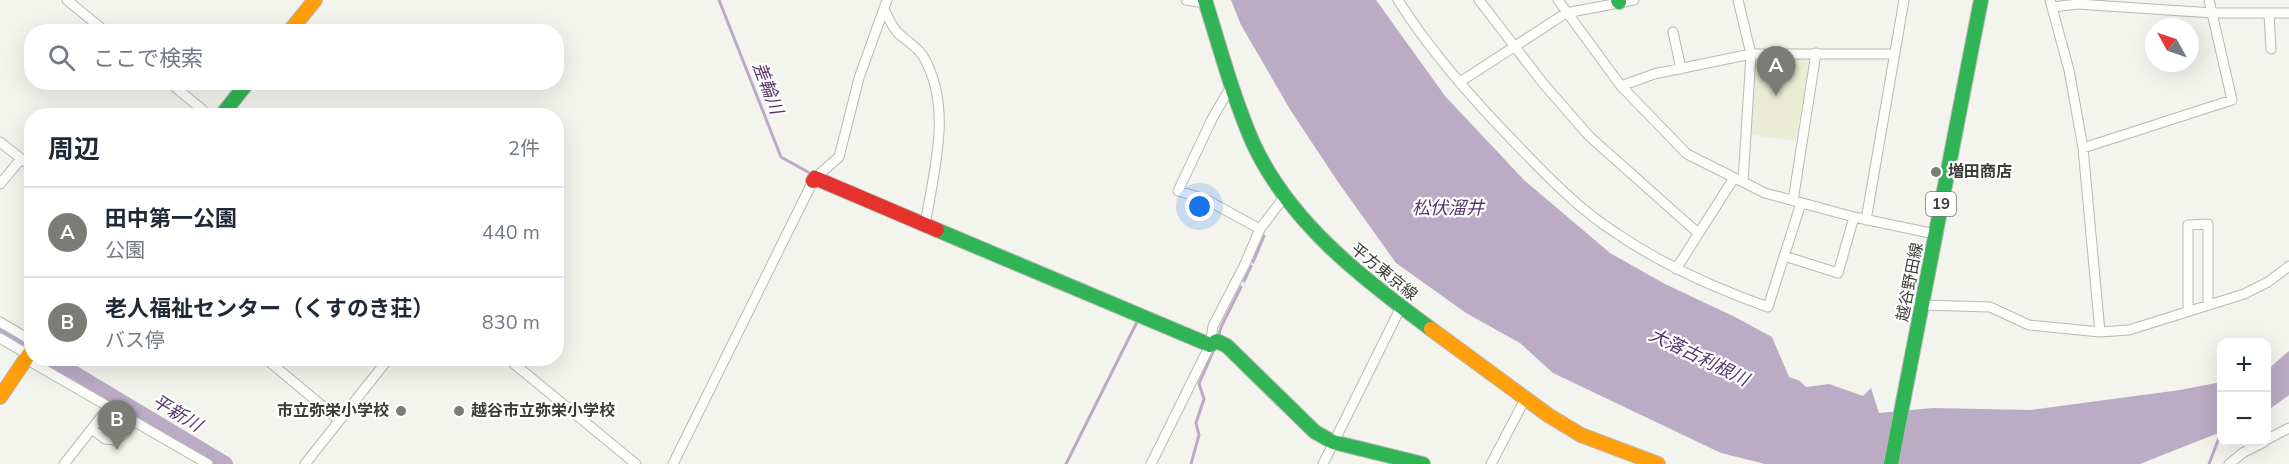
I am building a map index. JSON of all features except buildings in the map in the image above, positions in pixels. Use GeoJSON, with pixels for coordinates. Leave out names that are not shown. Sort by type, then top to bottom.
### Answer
{"type":"FeatureCollection","features":[{"type":"Feature","properties":{"kind":"main road"},"geometry":{"type":"LineString","coordinates":[[296,24],[313,1]]}},
{"type":"Feature","properties":{"kind":"main road","name":"越谷野田線"},"geometry":{"type":"LineString","coordinates":[[1891,464],[1935,234],[1984,1]]}},
{"type":"Feature","properties":{"kind":"main road","name":"平方東京線"},"geometry":{"type":"LineString","coordinates":[[1206,2],[1241,113],[1254,144],[1285,196],[1329,248],[1401,308],[1525,399],[1581,435],[1658,464]]}},
{"type":"Feature","properties":{"kind":"main road"},"geometry":{"type":"LineString","coordinates":[[227,108],[242,90]]}},
{"type":"Feature","properties":{"kind":"main road"},"geometry":{"type":"LineString","coordinates":[[814,179],[1210,345],[1217,341],[1227,346],[1315,432],[1334,442],[1422,464]]}},
{"type":"Feature","properties":{"kind":"main road"},"geometry":{"type":"LineString","coordinates":[[0,397],[24,359]]}},
{"type":"Feature","properties":{"kind":"street"},"geometry":{"type":"LineString","coordinates":[[67,0],[96,24]]}},
{"type":"Feature","properties":{"kind":"street"},"geometry":{"type":"LineString","coordinates":[[673,464],[814,179],[839,157],[859,78],[887,0]]}},
{"type":"Feature","properties":{"kind":"street"},"geometry":{"type":"LineString","coordinates":[[1186,0],[1206,2]]}},
{"type":"Feature","properties":{"kind":"street"},"geometry":{"type":"LineString","coordinates":[[1398,0],[1414,24],[1489,116],[1574,202],[1614,233],[1676,269],[1721,290],[1768,307],[1784,256],[1797,202],[1816,53]]}},
{"type":"Feature","properties":{"kind":"street"},"geometry":{"type":"LineString","coordinates":[[1479,0],[1542,82],[1589,136],[1698,233]]}},
{"type":"Feature","properties":{"kind":"street"},"geometry":{"type":"LineString","coordinates":[[1558,0],[1566,14],[1621,86],[1687,154],[1765,192],[1866,220],[1935,234]]}},
{"type":"Feature","properties":{"kind":"street"},"geometry":{"type":"LineString","coordinates":[[1460,82],[1566,14],[1618,1],[1634,0]]}},
{"type":"Feature","properties":{"kind":"street"},"geometry":{"type":"LineString","coordinates":[[1738,0],[1751,54],[1743,182]]}},
{"type":"Feature","properties":{"kind":"street"},"geometry":{"type":"LineString","coordinates":[[1866,220],[1904,0]]}},
{"type":"Feature","properties":{"kind":"street"},"geometry":{"type":"LineString","coordinates":[[2083,148],[2232,100],[2209,0]]}},
{"type":"Feature","properties":{"kind":"street"},"geometry":{"type":"LineString","coordinates":[[2100,332],[2083,148],[2069,70],[2051,3],[2213,13],[2289,13]]}},
{"type":"Feature","properties":{"kind":"street"},"geometry":{"type":"LineString","coordinates":[[884,10],[898,32],[921,53],[929,69],[936,95],[940,134],[926,225]]}},
{"type":"Feature","properties":{"kind":"street"},"geometry":{"type":"LineString","coordinates":[[2269,14],[2271,49]]}},
{"type":"Feature","properties":{"kind":"street"},"geometry":{"type":"LineString","coordinates":[[1673,32],[1681,69]]}},
{"type":"Feature","properties":{"kind":"street"},"geometry":{"type":"LineString","coordinates":[[1621,86],[1654,74],[1751,54],[1895,54]]}},
{"type":"Feature","properties":{"kind":"street"},"geometry":{"type":"LineString","coordinates":[[1232,85],[1213,117],[1178,191],[1205,199],[1260,229]]}},
{"type":"Feature","properties":{"kind":"street"},"geometry":{"type":"LineString","coordinates":[[179,90],[200,108]]}},
{"type":"Feature","properties":{"kind":"street"},"geometry":{"type":"LineString","coordinates":[[0,142],[24,161]]}},
{"type":"Feature","properties":{"kind":"street"},"geometry":{"type":"LineString","coordinates":[[0,184],[21,159]]}},
{"type":"Feature","properties":{"kind":"street"},"geometry":{"type":"LineString","coordinates":[[1676,269],[1734,178]]}},
{"type":"Feature","properties":{"kind":"street"},"geometry":{"type":"LineString","coordinates":[[1151,464],[1210,345],[1213,326],[1260,229],[1285,196]]}},
{"type":"Feature","properties":{"kind":"street"},"geometry":{"type":"LineString","coordinates":[[1784,256],[1838,273],[1854,217]]}},
{"type":"Feature","properties":{"kind":"street"},"geometry":{"type":"LineString","coordinates":[[2188,311],[2188,225],[2208,224],[2208,304]]}},
{"type":"Feature","properties":{"kind":"street"},"geometry":{"type":"LineString","coordinates":[[1922,304],[1990,307],[2029,325],[2100,332],[2129,330],[2244,294],[2268,282],[2289,266]]}},
{"type":"Feature","properties":{"kind":"street"},"geometry":{"type":"LineString","coordinates":[[1323,464],[1401,308]]}},
{"type":"Feature","properties":{"kind":"street"},"geometry":{"type":"LineString","coordinates":[[0,322],[24,346]]}},
{"type":"Feature","properties":{"kind":"street"},"geometry":{"type":"LineString","coordinates":[[0,338],[24,349]]}},
{"type":"Feature","properties":{"kind":"street"},"geometry":{"type":"LineString","coordinates":[[50,366],[109,407],[208,464]]}},
{"type":"Feature","properties":{"kind":"street"},"geometry":{"type":"LineString","coordinates":[[275,366],[339,420]]}},
{"type":"Feature","properties":{"kind":"street"},"geometry":{"type":"LineString","coordinates":[[305,464],[383,366]]}},
{"type":"Feature","properties":{"kind":"street"},"geometry":{"type":"LineString","coordinates":[[517,366],[636,464]]}},
{"type":"Feature","properties":{"kind":"street"},"geometry":{"type":"LineString","coordinates":[[1491,464],[1525,399]]}},
{"type":"Feature","properties":{"kind":"street"},"geometry":{"type":"LineString","coordinates":[[64,464],[109,407]]}},
{"type":"Feature","properties":{"kind":"street"},"geometry":{"type":"LineString","coordinates":[[92,429],[105,439],[115,440],[133,421]]}},
{"type":"Feature","properties":{"kind":"street"},"geometry":{"type":"LineString","coordinates":[[2271,438],[2289,428]]}},
{"type":"Feature","properties":{"kind":"street"},"geometry":{"type":"LineString","coordinates":[[2229,464],[2255,446]]}},
{"type":"Feature","properties":{"kind":"green space"},"geometry":{"type":"Polygon","coordinates":[[[1751,57],[1810,58],[1796,141],[1746,134],[1751,57]]]}},
{"type":"Feature","properties":{"kind":"water","name":"松伏溜井"},"geometry":{"type":"Polygon","coordinates":[[[1231,0],[1376,0],[1445,96],[1524,180],[1610,253],[1665,284],[1772,337],[1789,377],[1800,381],[1806,387],[1829,384],[1863,396],[1871,388],[1879,413],[1933,408],[2030,410],[2180,390],[2217,383],[2217,434],[2140,464],[1765,464],[1721,453],[1553,373],[1520,343],[1466,313],[1396,263],[1291,111],[1241,25],[1231,0]]]}},
{"type":"Feature","properties":{"kind":"water"},"geometry":{"type":"Polygon","coordinates":[[[2289,351],[2289,395],[2271,408],[2271,392],[2271,367],[2289,351]]]}},
{"type":"Feature","properties":{"kind":"waterway","name":"差輪川"},"geometry":{"type":"LineString","coordinates":[[719,0],[781,157],[808,172]]}},
{"type":"Feature","properties":{"kind":"waterway"},"geometry":{"type":"LineString","coordinates":[[1253,262],[1264,236]]}},
{"type":"Feature","properties":{"kind":"waterway"},"geometry":{"type":"LineString","coordinates":[[1244,281],[1251,266]]}},
{"type":"Feature","properties":{"kind":"waterway"},"geometry":{"type":"LineString","coordinates":[[1219,335],[1241,287]]}},
{"type":"Feature","properties":{"kind":"waterway"},"geometry":{"type":"LineString","coordinates":[[1066,464],[1138,320]]}},
{"type":"Feature","properties":{"kind":"waterway","name":"平新川"},"geometry":{"type":"LineString","coordinates":[[0,331],[24,344]]}},
{"type":"Feature","properties":{"kind":"waterway"},"geometry":{"type":"LineString","coordinates":[[1191,464],[1199,435],[1196,423],[1204,399],[1199,384],[1215,347]]}},
{"type":"Feature","properties":{"kind":"waterway","name":"平新川"},"geometry":{"type":"LineString","coordinates":[[61,366],[225,464]]}},
{"type":"Feature","properties":{"kind":"waterway"},"geometry":{"type":"LineString","coordinates":[[2209,464],[2217,443]]}},
{"type":"Feature","properties":{"kind":"traffic: fast"},"geometry":{"type":"LineString","coordinates":[[1205,0],[1246,126],[1268,172],[1307,224],[1330,247],[1379,290],[1431,329]]}},
{"type":"Feature","properties":{"kind":"traffic: fast"},"geometry":{"type":"LineString","coordinates":[[1891,464],[1981,0]]}},
{"type":"Feature","properties":{"kind":"traffic: fast"},"geometry":{"type":"LineString","coordinates":[[227,108],[242,90]]}},
{"type":"Feature","properties":{"kind":"traffic: fast"},"geometry":{"type":"LineString","coordinates":[[937,230],[1210,345],[1217,341],[1227,346],[1315,432],[1333,442],[1423,464]]}},
{"type":"Feature","properties":{"kind":"traffic: slow"},"geometry":{"type":"LineString","coordinates":[[296,24],[315,0]]}},
{"type":"Feature","properties":{"kind":"traffic: slow"},"geometry":{"type":"LineString","coordinates":[[1431,329],[1548,415],[1581,435],[1658,464]]}},
{"type":"Feature","properties":{"kind":"traffic: slow"},"geometry":{"type":"LineString","coordinates":[[0,397],[24,362]]}},
{"type":"Feature","properties":{"kind":"traffic: jam"},"geometry":{"type":"LineString","coordinates":[[813,181],[815,178],[937,230]]}},
{"type":"Feature","properties":{"kind":"place","name":"田中第一公園"},"geometry":{"type":"Point","coordinates":[1776,96]}},
{"type":"Feature","properties":{"kind":"place","name":"増田商店"},"geometry":{"type":"Point","coordinates":[1936,172]}},
{"type":"Feature","properties":{"kind":"place","name":"市立弥栄小学校"},"geometry":{"type":"Point","coordinates":[401,411]}},
{"type":"Feature","properties":{"kind":"place","name":"越谷市立弥栄小学校"},"geometry":{"type":"Point","coordinates":[459,411]}},
{"type":"Feature","properties":{"kind":"place","name":"老人福祉センター（くすのき荘）"},"geometry":{"type":"Point","coordinates":[117,450]}},
{"type":"Feature","properties":{"kind":"water label","name":"大落古利根川"},"geometry":{"type":"Point","coordinates":[1699,357]}}]}
